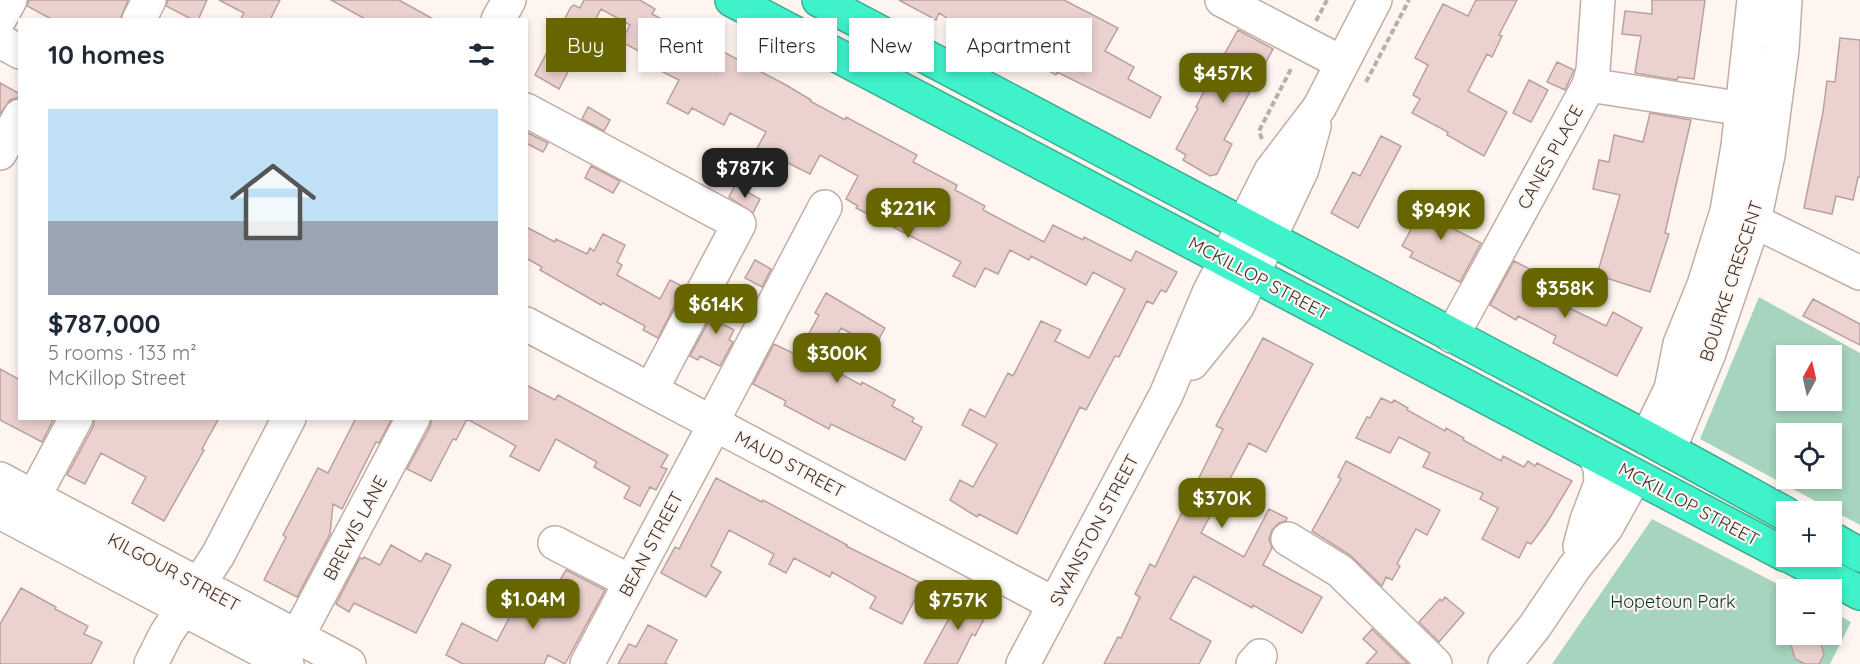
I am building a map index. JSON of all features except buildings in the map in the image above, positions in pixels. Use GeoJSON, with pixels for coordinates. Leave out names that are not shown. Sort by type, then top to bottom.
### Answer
{"type":"FeatureCollection","features":[{"type":"Feature","properties":{"kind":"highway","name":"MCKILLOP STREET"},"geometry":{"type":"LineString","coordinates":[[732,0],[1776,550]]}},
{"type":"Feature","properties":{"kind":"highway","name":"MCKILLOP STREET"},"geometry":{"type":"LineString","coordinates":[[819,0],[1776,509]]}},
{"type":"Feature","properties":{"kind":"highway"},"geometry":{"type":"LineString","coordinates":[[1605,416],[1636,455],[1638,465],[1635,476]]}},
{"type":"Feature","properties":{"kind":"highway"},"geometry":{"type":"LineString","coordinates":[[1842,545],[1860,555]]}},
{"type":"Feature","properties":{"kind":"highway","name":"MCKILLOP STREET"},"geometry":{"type":"LineString","coordinates":[[1809,567],[1860,593]]}},
{"type":"Feature","properties":{"kind":"street"},"geometry":{"type":"LineString","coordinates":[[0,18],[10,0]]}},
{"type":"Feature","properties":{"kind":"street"},"geometry":{"type":"LineString","coordinates":[[140,18],[149,0]]}},
{"type":"Feature","properties":{"kind":"street"},"geometry":{"type":"LineString","coordinates":[[499,18],[509,0]]}},
{"type":"Feature","properties":{"kind":"street"},"geometry":{"type":"LineString","coordinates":[[1222,0],[1342,63]]}},
{"type":"Feature","properties":{"kind":"street","name":"SWANSTON STREET"},"geometry":{"type":"LineString","coordinates":[[1023,664],[1166,395],[1209,293],[1239,267],[1257,231],[1302,169],[1319,108],[1375,0]]}},
{"type":"Feature","properties":{"kind":"street","name":"CANES PLACE"},"geometry":{"type":"LineString","coordinates":[[1452,336],[1589,85],[1593,70],[1598,0]]}},
{"type":"Feature","properties":{"kind":"street","name":"BOURKE CRESCENT"},"geometry":{"type":"LineString","coordinates":[[1741,216],[1738,146],[1754,0]]}},
{"type":"Feature","properties":{"kind":"street","name":"BOURKE CRESCENT"},"geometry":{"type":"LineString","coordinates":[[1658,444],[1680,344],[1704,285],[1741,216],[1768,154],[1782,49],[1785,0]]}},
{"type":"Feature","properties":{"kind":"street"},"geometry":{"type":"LineString","coordinates":[[0,41],[18,51]]}},
{"type":"Feature","properties":{"kind":"street"},"geometry":{"type":"LineString","coordinates":[[1589,85],[1773,114]]}},
{"type":"Feature","properties":{"kind":"street"},"geometry":{"type":"LineString","coordinates":[[528,111],[739,224],[651,390]]}},
{"type":"Feature","properties":{"kind":"street"},"geometry":{"type":"LineString","coordinates":[[0,153],[18,120]]}},
{"type":"Feature","properties":{"kind":"street","name":"BEAN STREET"},"geometry":{"type":"LineString","coordinates":[[587,664],[825,207]]}},
{"type":"Feature","properties":{"kind":"street"},"geometry":{"type":"LineString","coordinates":[[1741,216],[1859,271]]}},
{"type":"Feature","properties":{"kind":"street","name":"MAUD STREET"},"geometry":{"type":"LineString","coordinates":[[528,325],[1054,604]]}},
{"type":"Feature","properties":{"kind":"street"},"geometry":{"type":"LineString","coordinates":[[18,511],[75,420]]}},
{"type":"Feature","properties":{"kind":"street"},"geometry":{"type":"LineString","coordinates":[[151,664],[166,634],[218,555],[288,420]]}},
{"type":"Feature","properties":{"kind":"street","name":"BREWIS LANE"},"geometry":{"type":"LineString","coordinates":[[292,650],[412,420]]}},
{"type":"Feature","properties":{"kind":"street"},"geometry":{"type":"LineString","coordinates":[[1574,568],[1587,520],[1601,483],[1600,467],[1594,454]]}},
{"type":"Feature","properties":{"kind":"street"},"geometry":{"type":"LineString","coordinates":[[1504,664],[1535,626],[1574,568],[1606,528],[1635,476]]}},
{"type":"Feature","properties":{"kind":"street","name":"KILGOUR STREET"},"geometry":{"type":"LineString","coordinates":[[0,479],[18,511],[292,650],[349,664]]}},
{"type":"Feature","properties":{"kind":"street"},"geometry":{"type":"LineString","coordinates":[[1288,539],[1340,571],[1435,664]]}},
{"type":"Feature","properties":{"kind":"street"},"geometry":{"type":"LineString","coordinates":[[555,543],[631,582]]}},
{"type":"Feature","properties":{"kind":"green space"},"geometry":{"type":"Polygon","coordinates":[[[1759,297],[1860,353],[1860,525],[1842,515],[1842,501],[1815,501],[1793,489],[1842,489],[1842,423],[1776,423],[1776,480],[1700,439],[1759,297]]]}},
{"type":"Feature","properties":{"kind":"green space","name":"Hopetoun Park"},"geometry":{"type":"Polygon","coordinates":[[[1652,519],[1776,583],[1776,645],[1840,645],[1830,664],[1552,664],[1652,519]]]}},
{"type":"Feature","properties":{"kind":"green space","name":"Hopetoun Park"},"geometry":{"type":"Polygon","coordinates":[[[1842,617],[1851,622],[1842,640],[1842,617]]]}}]}
